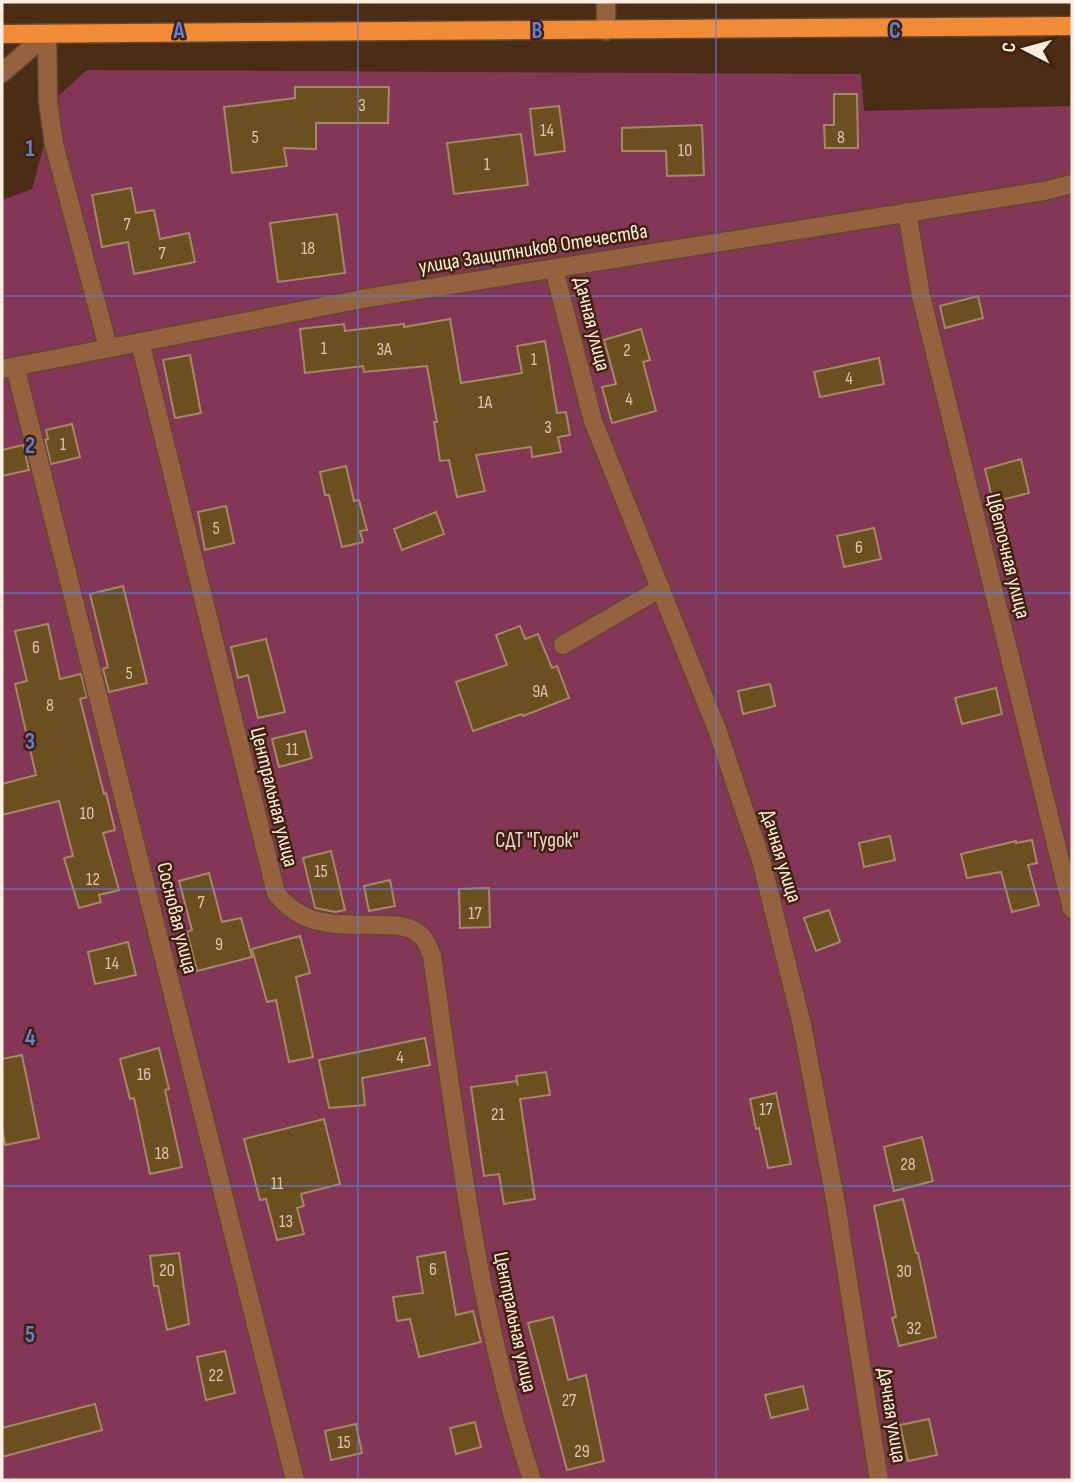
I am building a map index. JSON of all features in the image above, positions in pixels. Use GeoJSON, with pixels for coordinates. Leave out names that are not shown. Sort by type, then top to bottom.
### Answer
{"type":"FeatureCollection","features":[{"type":"Feature","properties":{"kind":"main road"},"geometry":{"type":"LineString","coordinates":[[2,34],[1072,26]]}},
{"type":"Feature","properties":{"kind":"street"},"geometry":{"type":"LineString","coordinates":[[606,2],[606,31]]}},
{"type":"Feature","properties":{"kind":"street"},"geometry":{"type":"LineString","coordinates":[[2,73],[47,34]]}},
{"type":"Feature","properties":{"kind":"street"},"geometry":{"type":"LineString","coordinates":[[47,34],[48,101],[54,144],[108,347]]}},
{"type":"Feature","properties":{"kind":"street","name":"улица Защитников Отечества"},"geometry":{"type":"LineString","coordinates":[[8,367],[367,298],[1072,184]]}},
{"type":"Feature","properties":{"kind":"street","name":"Цветочная улица"},"geometry":{"type":"LineString","coordinates":[[907,212],[921,296],[1072,909]]}},
{"type":"Feature","properties":{"kind":"street","name":"Дачная улица"},"geometry":{"type":"LineString","coordinates":[[554,269],[593,421],[718,732],[761,860],[802,1026],[836,1204],[879,1480]]}},
{"type":"Feature","properties":{"kind":"street","name":"Центральная улица"},"geometry":{"type":"LineString","coordinates":[[140,342],[276,893],[286,906],[314,921],[405,926],[416,931],[428,943],[461,1161],[488,1313],[503,1383],[532,1480]]}},
{"type":"Feature","properties":{"kind":"street","name":"Сосновая улица"},"geometry":{"type":"LineString","coordinates":[[8,367],[295,1480]]}},
{"type":"Feature","properties":{"kind":"street"},"geometry":{"type":"LineString","coordinates":[[563,645],[661,588]]}},
{"type":"Feature","properties":{"kind":"green space","name":"СДТ \"Гудок\""},"geometry":{"type":"Polygon","coordinates":[[[87,70],[861,74],[864,111],[1072,106],[1072,1480],[2,1480],[2,200],[32,189],[57,97],[87,70]]]}},
{"type":"Feature","properties":{"kind":"building"},"geometry":{"type":"Polygon","coordinates":[[[295,87],[389,87],[388,123],[316,123],[316,149],[284,148],[287,166],[232,173],[224,107],[295,98],[295,87]]]}},
{"type":"Feature","properties":{"kind":"building"},"geometry":{"type":"Polygon","coordinates":[[[834,94],[857,94],[858,148],[825,148],[824,125],[834,125],[834,94]]]}},
{"type":"Feature","properties":{"kind":"building"},"geometry":{"type":"Polygon","coordinates":[[[559,106],[565,151],[535,155],[530,109],[559,106]]]}},
{"type":"Feature","properties":{"kind":"building"},"geometry":{"type":"Polygon","coordinates":[[[702,125],[704,175],[667,176],[666,151],[622,151],[622,128],[702,125]]]}},
{"type":"Feature","properties":{"kind":"building"},"geometry":{"type":"Polygon","coordinates":[[[521,134],[528,185],[454,194],[447,143],[521,134]]]}},
{"type":"Feature","properties":{"kind":"building"},"geometry":{"type":"Polygon","coordinates":[[[131,188],[136,213],[154,210],[160,239],[189,233],[195,262],[134,274],[128,242],[102,247],[92,195],[131,188]]]}},
{"type":"Feature","properties":{"kind":"building"},"geometry":{"type":"Polygon","coordinates":[[[337,214],[345,273],[278,282],[270,223],[337,214]]]}},
{"type":"Feature","properties":{"kind":"building"},"geometry":{"type":"Polygon","coordinates":[[[978,296],[983,318],[945,328],[940,306],[978,296]]]}},
{"type":"Feature","properties":{"kind":"building"},"geometry":{"type":"Polygon","coordinates":[[[450,319],[461,383],[522,373],[517,346],[545,341],[557,413],[566,412],[570,435],[558,437],[561,452],[532,457],[531,447],[476,455],[485,491],[457,497],[449,460],[440,461],[434,422],[437,422],[427,366],[364,372],[363,366],[305,373],[300,329],[344,324],[345,331],[404,324],[404,327],[450,319]]]}},
{"type":"Feature","properties":{"kind":"building"},"geometry":{"type":"Polygon","coordinates":[[[641,329],[650,360],[643,362],[656,411],[612,423],[602,387],[616,384],[604,340],[641,329]]]}},
{"type":"Feature","properties":{"kind":"building"},"geometry":{"type":"Polygon","coordinates":[[[190,355],[201,413],[175,418],[163,360],[190,355]]]}},
{"type":"Feature","properties":{"kind":"building"},"geometry":{"type":"Polygon","coordinates":[[[879,358],[884,384],[820,397],[814,372],[879,358]]]}},
{"type":"Feature","properties":{"kind":"building"},"geometry":{"type":"Polygon","coordinates":[[[72,424],[80,457],[51,464],[45,440],[48,439],[46,430],[72,424]]]}},
{"type":"Feature","properties":{"kind":"building"},"geometry":{"type":"Polygon","coordinates":[[[23,445],[29,470],[2,476],[2,450],[23,445]]]}},
{"type":"Feature","properties":{"kind":"building"},"geometry":{"type":"Polygon","coordinates":[[[1021,459],[1029,493],[993,502],[985,469],[1021,459]]]}},
{"type":"Feature","properties":{"kind":"building"},"geometry":{"type":"Polygon","coordinates":[[[346,466],[354,501],[359,500],[367,530],[360,531],[363,542],[342,547],[329,495],[325,495],[320,472],[346,466]]]}},
{"type":"Feature","properties":{"kind":"building"},"geometry":{"type":"Polygon","coordinates":[[[226,506],[234,543],[205,550],[198,512],[226,506]]]}},
{"type":"Feature","properties":{"kind":"building"},"geometry":{"type":"Polygon","coordinates":[[[436,512],[444,534],[402,550],[394,529],[436,512]]]}},
{"type":"Feature","properties":{"kind":"building"},"geometry":{"type":"Polygon","coordinates":[[[874,528],[881,559],[844,567],[837,536],[874,528]]]}},
{"type":"Feature","properties":{"kind":"building"},"geometry":{"type":"Polygon","coordinates":[[[123,586],[147,683],[109,692],[103,669],[108,667],[90,594],[123,586]]]}},
{"type":"Feature","properties":{"kind":"building"},"geometry":{"type":"Polygon","coordinates":[[[48,624],[60,679],[81,674],[87,697],[80,699],[115,830],[103,833],[119,890],[99,895],[101,902],[79,908],[64,858],[73,856],[59,801],[2,815],[2,784],[36,775],[15,684],[27,681],[15,631],[48,624]]]}},
{"type":"Feature","properties":{"kind":"building"},"geometry":{"type":"Polygon","coordinates":[[[520,626],[525,639],[538,634],[552,668],[557,666],[569,698],[473,731],[456,682],[507,665],[496,635],[520,626]]]}},
{"type":"Feature","properties":{"kind":"building"},"geometry":{"type":"Polygon","coordinates":[[[266,639],[285,712],[258,718],[248,675],[238,678],[231,647],[266,639]]]}},
{"type":"Feature","properties":{"kind":"building"},"geometry":{"type":"Polygon","coordinates":[[[770,684],[775,706],[743,714],[738,691],[770,684]]]}},
{"type":"Feature","properties":{"kind":"building"},"geometry":{"type":"Polygon","coordinates":[[[996,688],[1002,714],[962,724],[955,698],[996,688]]]}},
{"type":"Feature","properties":{"kind":"building"},"geometry":{"type":"Polygon","coordinates":[[[305,731],[312,758],[279,767],[272,739],[305,731]]]}},
{"type":"Feature","properties":{"kind":"building"},"geometry":{"type":"Polygon","coordinates":[[[890,836],[895,860],[864,867],[859,843],[890,836]]]}},
{"type":"Feature","properties":{"kind":"building"},"geometry":{"type":"Polygon","coordinates":[[[1032,840],[1037,863],[1028,865],[1039,905],[1012,912],[1001,872],[967,878],[961,854],[1016,841],[1032,840]]]}},
{"type":"Feature","properties":{"kind":"building"},"geometry":{"type":"Polygon","coordinates":[[[331,851],[345,910],[335,912],[315,908],[303,858],[331,851]]]}},
{"type":"Feature","properties":{"kind":"building"},"geometry":{"type":"Polygon","coordinates":[[[209,873],[222,922],[241,918],[252,957],[197,971],[187,932],[192,930],[179,881],[209,873]]]}},
{"type":"Feature","properties":{"kind":"building"},"geometry":{"type":"Polygon","coordinates":[[[390,880],[395,906],[369,911],[364,886],[390,880]]]}},
{"type":"Feature","properties":{"kind":"building"},"geometry":{"type":"Polygon","coordinates":[[[489,888],[490,927],[460,928],[459,889],[489,888]]]}},
{"type":"Feature","properties":{"kind":"building"},"geometry":{"type":"Polygon","coordinates":[[[829,910],[840,942],[816,951],[804,918],[829,910]]]}},
{"type":"Feature","properties":{"kind":"building"},"geometry":{"type":"Polygon","coordinates":[[[300,936],[310,973],[296,977],[313,1057],[289,1062],[276,1000],[267,1002],[252,949],[300,936]]]}},
{"type":"Feature","properties":{"kind":"building"},"geometry":{"type":"Polygon","coordinates":[[[128,942],[136,975],[95,984],[88,952],[128,942]]]}},
{"type":"Feature","properties":{"kind":"building"},"geometry":{"type":"Polygon","coordinates":[[[425,1038],[430,1065],[362,1078],[365,1105],[329,1108],[319,1060],[425,1038]]]}},
{"type":"Feature","properties":{"kind":"building"},"geometry":{"type":"Polygon","coordinates":[[[159,1048],[182,1167],[150,1174],[134,1098],[130,1099],[120,1059],[159,1048]]]}},
{"type":"Feature","properties":{"kind":"building"},"geometry":{"type":"Polygon","coordinates":[[[22,1055],[39,1138],[5,1145],[2,1128],[2,1059],[22,1055]]]}},
{"type":"Feature","properties":{"kind":"building"},"geometry":{"type":"Polygon","coordinates":[[[546,1072],[550,1095],[520,1099],[535,1199],[504,1204],[499,1174],[484,1176],[471,1087],[517,1081],[516,1076],[546,1072]]]}},
{"type":"Feature","properties":{"kind":"building"},"geometry":{"type":"Polygon","coordinates":[[[776,1093],[791,1164],[768,1168],[750,1099],[776,1093]]]}},
{"type":"Feature","properties":{"kind":"building"},"geometry":{"type":"Polygon","coordinates":[[[324,1119],[340,1184],[301,1194],[304,1206],[297,1208],[304,1234],[277,1240],[266,1199],[260,1200],[244,1139],[324,1119]]]}},
{"type":"Feature","properties":{"kind":"building"},"geometry":{"type":"Polygon","coordinates":[[[922,1137],[933,1181],[894,1191],[884,1147],[922,1137]]]}},
{"type":"Feature","properties":{"kind":"building"},"geometry":{"type":"Polygon","coordinates":[[[903,1199],[936,1337],[899,1346],[892,1318],[896,1317],[874,1206],[903,1199]]]}},
{"type":"Feature","properties":{"kind":"building"},"geometry":{"type":"Polygon","coordinates":[[[445,1252],[456,1315],[473,1311],[481,1342],[419,1357],[410,1319],[397,1321],[393,1297],[423,1293],[417,1257],[445,1252]]]}},
{"type":"Feature","properties":{"kind":"building"},"geometry":{"type":"Polygon","coordinates":[[[179,1253],[189,1324],[167,1330],[158,1286],[154,1286],[150,1256],[179,1253]]]}},
{"type":"Feature","properties":{"kind":"building"},"geometry":{"type":"Polygon","coordinates":[[[553,1317],[568,1380],[586,1375],[604,1461],[567,1470],[528,1323],[553,1317]]]}},
{"type":"Feature","properties":{"kind":"building"},"geometry":{"type":"Polygon","coordinates":[[[225,1351],[235,1393],[206,1400],[197,1357],[225,1351]]]}},
{"type":"Feature","properties":{"kind":"building"},"geometry":{"type":"Polygon","coordinates":[[[803,1386],[808,1409],[771,1418],[765,1395],[803,1386]]]}},
{"type":"Feature","properties":{"kind":"building"},"geometry":{"type":"Polygon","coordinates":[[[95,1404],[102,1430],[2,1457],[2,1428],[95,1404]]]}},
{"type":"Feature","properties":{"kind":"building"},"geometry":{"type":"Polygon","coordinates":[[[929,1419],[937,1455],[908,1461],[900,1425],[929,1419]]]}},
{"type":"Feature","properties":{"kind":"building"},"geometry":{"type":"Polygon","coordinates":[[[475,1422],[481,1447],[456,1454],[450,1428],[475,1422]]]}},
{"type":"Feature","properties":{"kind":"building"},"geometry":{"type":"Polygon","coordinates":[[[356,1424],[362,1453],[331,1460],[325,1431],[356,1424]]]}}]}
